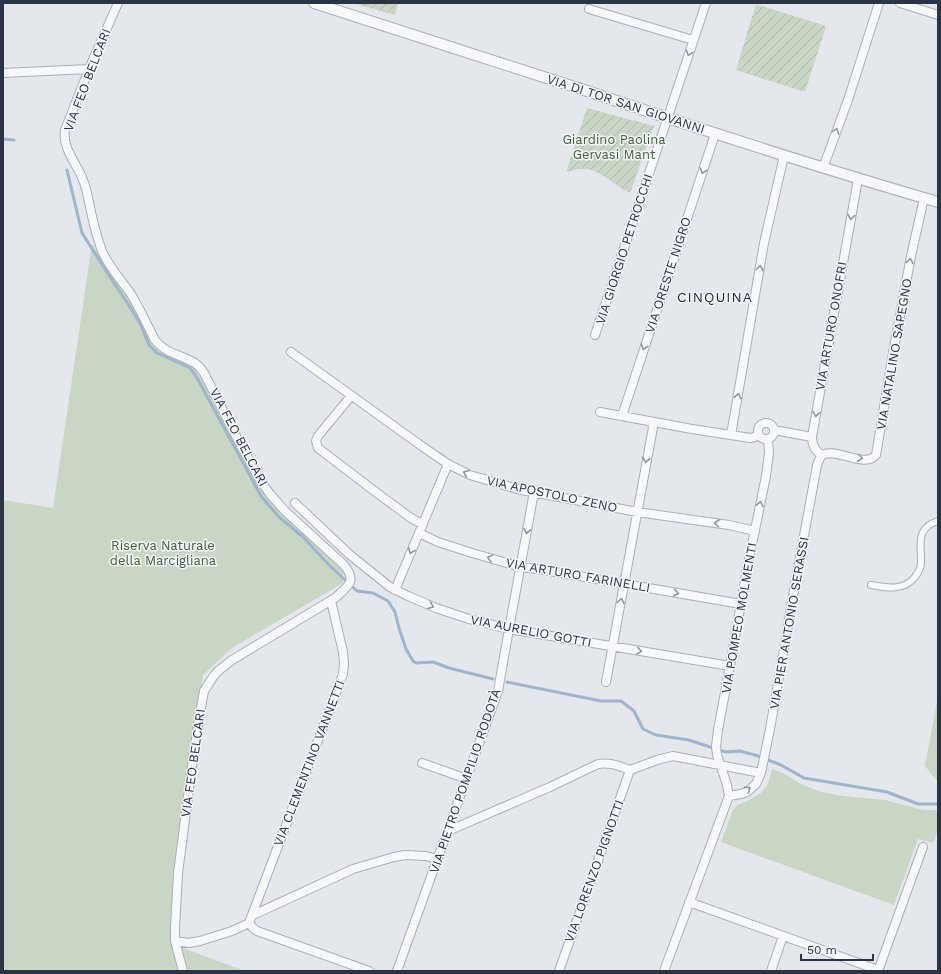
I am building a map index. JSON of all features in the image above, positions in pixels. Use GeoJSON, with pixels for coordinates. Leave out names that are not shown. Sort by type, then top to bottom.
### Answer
{"type":"FeatureCollection","features":[{"type":"Feature","properties":{"kind":"street","name":"VIA FEO BELCARI"},"geometry":{"type":"LineString","coordinates":[[118,3],[89,69],[65,130],[65,140],[68,150],[86,186],[100,245],[115,274],[130,294],[155,340],[167,351],[193,362],[204,373],[260,480],[285,511],[342,563],[350,573],[351,582],[331,600],[232,660],[218,671],[204,691],[194,751],[178,873],[174,928],[178,956],[183,971]]}},
{"type":"Feature","properties":{"kind":"street","name":"VIA DI TOR SAN GIOVANNI"},"geometry":{"type":"LineString","coordinates":[[314,3],[715,134],[858,179],[938,202]]}},
{"type":"Feature","properties":{"kind":"street","name":"VIA GIORGIO PETROCCHI"},"geometry":{"type":"LineString","coordinates":[[595,335],[706,3]]}},
{"type":"Feature","properties":{"kind":"street"},"geometry":{"type":"LineString","coordinates":[[823,168],[848,100],[879,3]]}},
{"type":"Feature","properties":{"kind":"street"},"geometry":{"type":"LineString","coordinates":[[900,3],[938,15]]}},
{"type":"Feature","properties":{"kind":"street"},"geometry":{"type":"LineString","coordinates":[[589,9],[694,39]]}},
{"type":"Feature","properties":{"kind":"street"},"geometry":{"type":"LineString","coordinates":[[3,73],[89,69]]}},
{"type":"Feature","properties":{"kind":"street","name":"VIA ORESTE NIGRO"},"geometry":{"type":"LineString","coordinates":[[622,416],[715,134]]}},
{"type":"Feature","properties":{"kind":"street"},"geometry":{"type":"LineString","coordinates":[[731,435],[764,243],[784,156]]}},
{"type":"Feature","properties":{"kind":"street","name":"VIA ARTURO ONOFRI"},"geometry":{"type":"LineString","coordinates":[[812,437],[858,179]]}},
{"type":"Feature","properties":{"kind":"street","name":"VIA NATALINO SAPEGNO"},"geometry":{"type":"LineString","coordinates":[[822,455],[829,453],[860,459],[868,459],[873,458],[876,454],[911,256],[924,198]]}},
{"type":"Feature","properties":{"kind":"street","name":"VIA APOSTOLO ZENO"},"geometry":{"type":"LineString","coordinates":[[291,352],[448,464],[463,472],[521,490],[637,512],[729,525],[755,531]]}},
{"type":"Feature","properties":{"kind":"street"},"geometry":{"type":"LineString","coordinates":[[351,396],[318,436],[316,442],[318,448],[411,518],[422,524]]}},
{"type":"Feature","properties":{"kind":"street"},"geometry":{"type":"LineString","coordinates":[[600,412],[731,435],[752,438],[758,435]]}},
{"type":"Feature","properties":{"kind":"street"},"geometry":{"type":"LineString","coordinates":[[606,682],[654,422]]}},
{"type":"Feature","properties":{"kind":"street"},"geometry":{"type":"LineString","coordinates":[[774,430],[772,437],[768,440],[762,439],[758,435],[758,429],[761,425],[769,424],[774,430],[812,437],[814,447],[822,455]]}},
{"type":"Feature","properties":{"kind":"street","name":"VIA POMPEO MOLMENTI"},"geometry":{"type":"LineString","coordinates":[[729,796],[717,755],[716,746],[741,604],[766,476],[769,453],[768,440]]}},
{"type":"Feature","properties":{"kind":"street","name":"VIA PIER ANTONIO SERASSI"},"geometry":{"type":"LineString","coordinates":[[729,796],[747,792],[756,784],[761,773],[817,465],[822,455]]}},
{"type":"Feature","properties":{"kind":"street"},"geometry":{"type":"LineString","coordinates":[[395,590],[448,464]]}},
{"type":"Feature","properties":{"kind":"street","name":"VIA PIETRO POMPILIO RODOTÀ"},"geometry":{"type":"LineString","coordinates":[[397,971],[498,691],[534,492]]}},
{"type":"Feature","properties":{"kind":"street","name":"VIA AURELIO GOTTI"},"geometry":{"type":"LineString","coordinates":[[295,503],[350,554],[385,583],[395,590],[422,603],[450,614],[484,624],[509,629],[730,666]]}},
{"type":"Feature","properties":{"kind":"street"},"geometry":{"type":"LineString","coordinates":[[871,585],[898,587],[908,583],[914,578],[921,564],[920,541],[923,532],[928,526],[938,521]]}},
{"type":"Feature","properties":{"kind":"street","name":"VIA ARTURO FARINELLI"},"geometry":{"type":"LineString","coordinates":[[418,533],[444,544],[521,567],[741,604]]}},
{"type":"Feature","properties":{"kind":"street"},"geometry":{"type":"LineString","coordinates":[[342,563],[350,554]]}},
{"type":"Feature","properties":{"kind":"street","name":"VIA CLEMENTINO VANNETTI"},"geometry":{"type":"LineString","coordinates":[[249,923],[343,674],[343,656],[331,600]]}},
{"type":"Feature","properties":{"kind":"street"},"geometry":{"type":"LineString","coordinates":[[448,831],[550,787],[598,764],[614,764],[630,770],[673,756],[761,773]]}},
{"type":"Feature","properties":{"kind":"street"},"geometry":{"type":"LineString","coordinates":[[422,763],[467,779]]}},
{"type":"Feature","properties":{"kind":"street","name":"VIA LORENZO PIGNOTTI"},"geometry":{"type":"LineString","coordinates":[[558,971],[630,770]]}},
{"type":"Feature","properties":{"kind":"street"},"geometry":{"type":"LineString","coordinates":[[664,971],[729,796]]}},
{"type":"Feature","properties":{"kind":"street"},"geometry":{"type":"LineString","coordinates":[[689,902],[878,971],[923,847]]}},
{"type":"Feature","properties":{"kind":"street"},"geometry":{"type":"LineString","coordinates":[[253,915],[353,869],[405,855],[426,856],[438,859]]}},
{"type":"Feature","properties":{"kind":"street"},"geometry":{"type":"LineString","coordinates":[[175,940],[189,943],[200,941],[232,931],[249,923],[257,931],[369,971]]}},
{"type":"Feature","properties":{"kind":"street"},"geometry":{"type":"LineString","coordinates":[[771,971],[783,936]]}},
{"type":"Feature","properties":{"kind":"green space"},"geometry":{"type":"Polygon","coordinates":[[[352,3],[398,3],[395,15],[352,3]]]}},
{"type":"Feature","properties":{"kind":"green space"},"geometry":{"type":"Polygon","coordinates":[[[756,4],[826,26],[805,92],[736,70],[756,4]]]}},
{"type":"Feature","properties":{"kind":"green space","name":"Giardino Paolina Gervasi Mant"},"geometry":{"type":"Polygon","coordinates":[[[587,108],[654,126],[630,193],[600,174],[587,169],[566,172],[587,108]]]}},
{"type":"Feature","properties":{"kind":"green space","name":"Riserva Naturale della Marcigliana"},"geometry":{"type":"Polygon","coordinates":[[[92,244],[136,308],[144,328],[157,348],[193,365],[213,394],[238,445],[266,496],[321,547],[343,570],[343,583],[232,648],[203,675],[172,944],[245,971],[3,971],[3,500],[53,508],[92,244]]]}},
{"type":"Feature","properties":{"kind":"green space"},"geometry":{"type":"Polygon","coordinates":[[[938,696],[938,782],[925,766],[938,696]]]}},
{"type":"Feature","properties":{"kind":"green space"},"geometry":{"type":"Polygon","coordinates":[[[772,769],[785,774],[801,784],[821,792],[843,796],[885,800],[923,810],[938,810],[938,830],[933,843],[918,839],[894,905],[721,842],[733,810],[738,805],[761,793],[768,784],[772,769]]]}},
{"type":"Feature","properties":{"kind":"waterway"},"geometry":{"type":"LineString","coordinates":[[3,139],[14,140]]}},
{"type":"Feature","properties":{"kind":"waterway"},"geometry":{"type":"LineString","coordinates":[[67,170],[82,233],[141,325],[149,345],[157,353],[190,368],[196,376],[261,496],[279,517],[303,537],[329,565],[357,591],[373,593],[388,601],[395,612],[406,649],[413,661],[416,663],[433,662],[449,668],[493,679]]}},
{"type":"Feature","properties":{"kind":"waterway"},"geometry":{"type":"LineString","coordinates":[[507,682],[601,701],[621,701],[634,711],[643,729],[656,735],[689,740],[725,752],[740,751],[755,755],[781,765],[804,778],[887,792],[918,804],[938,804]]}},
{"type":"Feature","properties":{"kind":"district","name":"CINQUINA"},"geometry":{"type":"Point","coordinates":[715,297]}}]}
